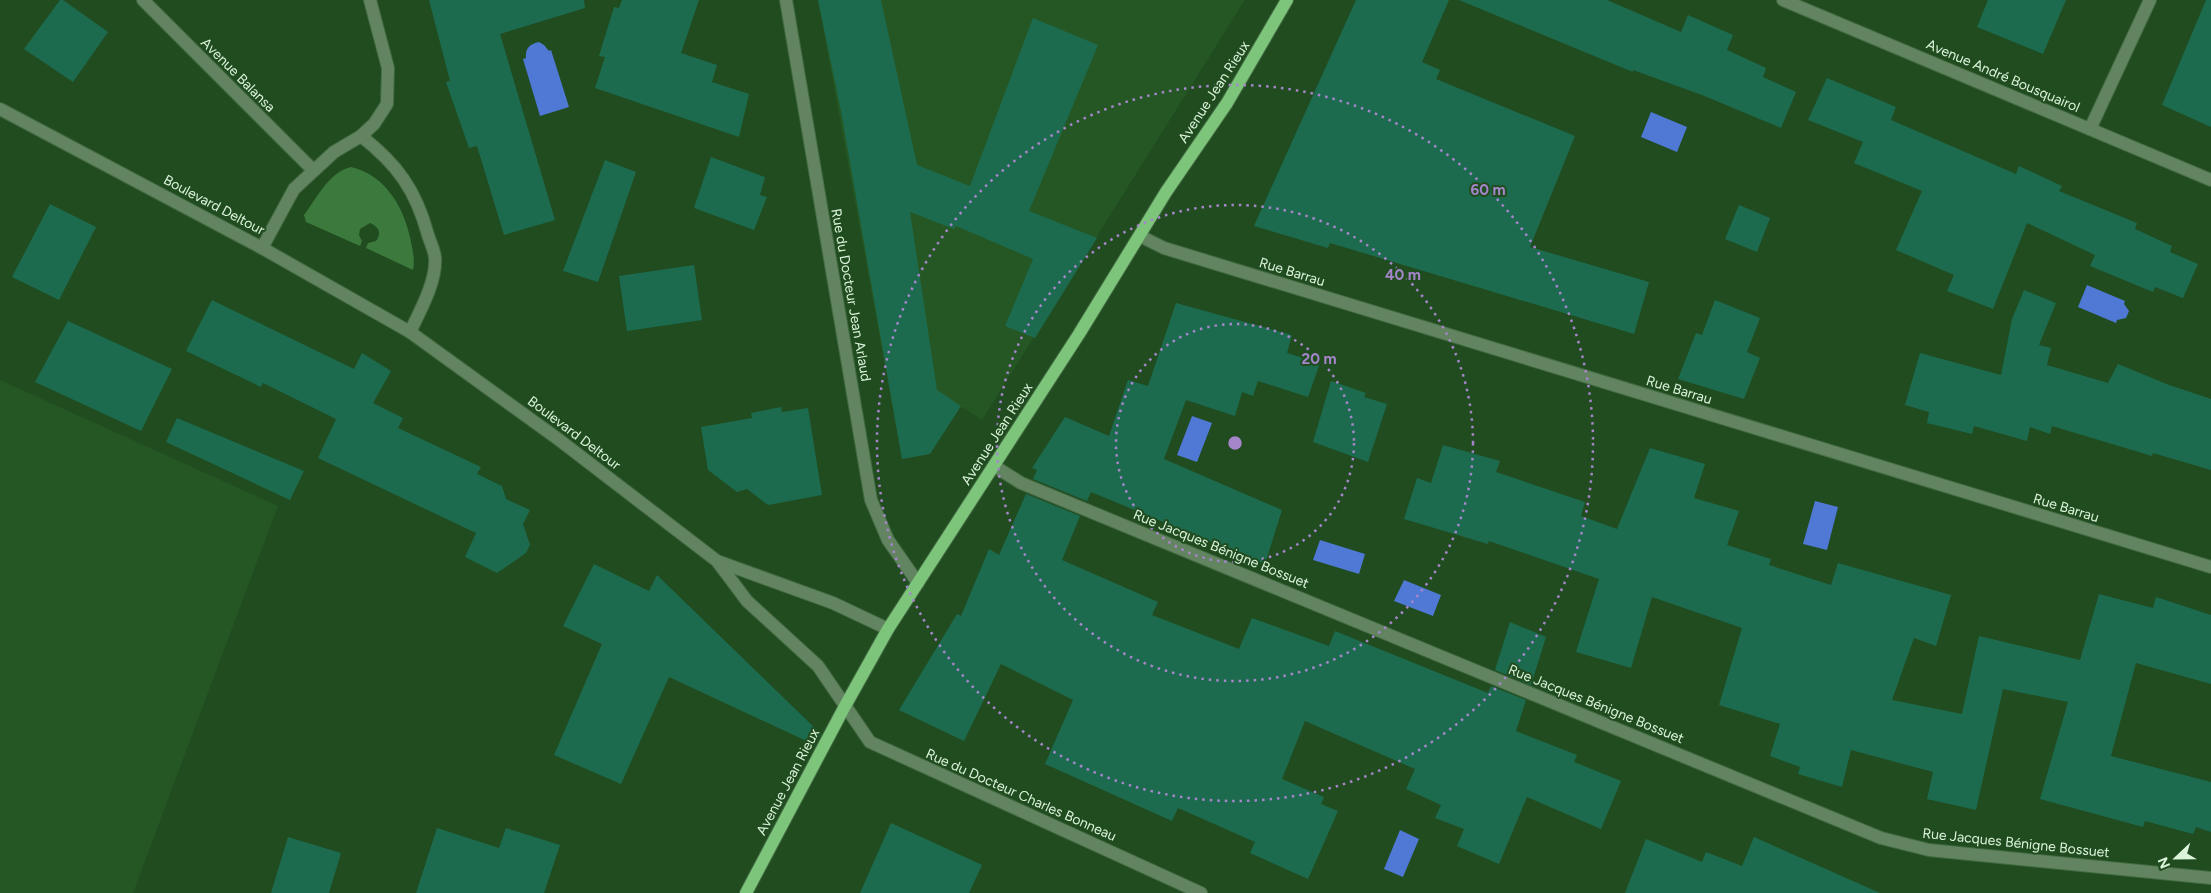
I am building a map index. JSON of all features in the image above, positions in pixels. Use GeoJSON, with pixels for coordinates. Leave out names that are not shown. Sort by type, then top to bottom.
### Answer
{"type":"FeatureCollection","features":[{"type":"Feature","properties":{"kind":"main road","name":"Avenue Jean Rieux"},"geometry":{"type":"LineString","coordinates":[[746,893],[844,706],[888,629],[994,466],[1166,192],[1227,103],[1287,0]]}},
{"type":"Feature","properties":{"kind":"street","name":"Avenue Balansa"},"geometry":{"type":"LineString","coordinates":[[143,0],[313,170]]}},
{"type":"Feature","properties":{"kind":"street"},"geometry":{"type":"LineString","coordinates":[[262,248],[294,189],[334,152],[361,136],[374,124],[386,104],[388,68],[370,0]]}},
{"type":"Feature","properties":{"kind":"street","name":"Rue du Docteur Jean Arlaud"},"geometry":{"type":"LineString","coordinates":[[786,0],[871,500],[888,540],[918,583]]}},
{"type":"Feature","properties":{"kind":"street","name":"Avenue André Bousquairol"},"geometry":{"type":"LineString","coordinates":[[1783,0],[2211,180]]}},
{"type":"Feature","properties":{"kind":"street"},"geometry":{"type":"LineString","coordinates":[[2090,129],[2150,0]]}},
{"type":"Feature","properties":{"kind":"street","name":"Boulevard Deltour"},"geometry":{"type":"LineString","coordinates":[[0,110],[262,248],[410,332],[558,439],[717,561],[746,601],[818,666],[844,706]]}},
{"type":"Feature","properties":{"kind":"street"},"geometry":{"type":"LineString","coordinates":[[361,136],[382,152],[406,180],[424,221],[435,257],[430,289],[410,332]]}},
{"type":"Feature","properties":{"kind":"street","name":"Rue Barrau"},"geometry":{"type":"LineString","coordinates":[[1140,236],[1164,248],[2211,568]]}},
{"type":"Feature","properties":{"kind":"street","name":"Rue Jacques Bénigne Bossuet"},"geometry":{"type":"LineString","coordinates":[[994,466],[1021,483],[1881,838],[1929,850],[2211,878]]}},
{"type":"Feature","properties":{"kind":"street","name":"Boulevard Deltour"},"geometry":{"type":"LineString","coordinates":[[717,561],[833,603],[888,629]]}},
{"type":"Feature","properties":{"kind":"street","name":"Rue du Docteur Charles Bonneau"},"geometry":{"type":"LineString","coordinates":[[844,706],[870,742],[1201,893]]}},
{"type":"Feature","properties":{"kind":"shaded area"},"geometry":{"type":"Polygon","coordinates":[[[818,0],[1245,0],[982,420],[960,406],[930,454],[902,459],[818,0]]]}},
{"type":"Feature","properties":{"kind":"shaded area"},"geometry":{"type":"Polygon","coordinates":[[[351,167],[374,177],[392,195],[399,206],[411,242],[414,259],[413,270],[366,248],[368,243],[376,241],[379,235],[376,226],[370,223],[360,229],[359,235],[362,241],[360,246],[306,222],[304,215],[324,186],[336,174],[351,167]]]}},
{"type":"Feature","properties":{"kind":"shaded area"},"geometry":{"type":"Polygon","coordinates":[[[0,380],[278,506],[133,893],[0,893],[0,380]]]}},
{"type":"Feature","properties":{"kind":"water"},"geometry":{"type":"Polygon","coordinates":[[[539,42],[549,51],[551,50],[569,107],[540,116],[523,59],[526,58],[526,52],[529,47],[539,42]]]}},
{"type":"Feature","properties":{"kind":"water"},"geometry":{"type":"Polygon","coordinates":[[[1651,112],[1687,127],[1677,152],[1641,137],[1651,112]]]}},
{"type":"Feature","properties":{"kind":"water"},"geometry":{"type":"Polygon","coordinates":[[[2087,285],[2125,301],[2124,304],[2129,311],[2126,318],[2117,320],[2116,323],[2078,307],[2087,285]]]}},
{"type":"Feature","properties":{"kind":"water"},"geometry":{"type":"Polygon","coordinates":[[[1192,416],[1212,423],[1197,462],[1177,455],[1192,416]]]}},
{"type":"Feature","properties":{"kind":"water"},"geometry":{"type":"Polygon","coordinates":[[[1815,501],[1838,507],[1827,550],[1803,544],[1815,501]]]}},
{"type":"Feature","properties":{"kind":"water"},"geometry":{"type":"Polygon","coordinates":[[[1320,540],[1365,554],[1359,574],[1313,560],[1320,540]]]}},
{"type":"Feature","properties":{"kind":"water"},"geometry":{"type":"Polygon","coordinates":[[[1404,580],[1441,595],[1433,616],[1394,601],[1404,580]]]}},
{"type":"Feature","properties":{"kind":"water"},"geometry":{"type":"Polygon","coordinates":[[[1400,830],[1419,839],[1403,877],[1384,869],[1400,830]]]}},
{"type":"Feature","properties":{"kind":"building"},"geometry":{"type":"Polygon","coordinates":[[[60,0],[63,0],[108,32],[73,82],[24,49],[60,0]]]}},
{"type":"Feature","properties":{"kind":"building"},"geometry":{"type":"Polygon","coordinates":[[[429,0],[584,0],[585,8],[500,34],[555,220],[504,235],[477,146],[469,148],[446,82],[450,81],[429,0]]]}},
{"type":"Feature","properties":{"kind":"building"},"geometry":{"type":"Polygon","coordinates":[[[622,0],[699,0],[681,53],[717,65],[712,82],[749,94],[739,137],[595,88],[605,57],[599,56],[614,7],[619,8],[622,0]]]}},
{"type":"Feature","properties":{"kind":"building"},"geometry":{"type":"Polygon","coordinates":[[[818,0],[881,0],[917,165],[970,186],[1033,18],[1098,45],[1029,211],[1097,238],[1035,338],[1005,326],[1033,259],[956,226],[954,229],[910,212],[937,390],[961,406],[930,454],[902,459],[841,111],[818,0]]]}},
{"type":"Feature","properties":{"kind":"building"},"geometry":{"type":"Polygon","coordinates":[[[1356,0],[1449,0],[1422,62],[1440,70],[1436,79],[1575,136],[1530,247],[1649,282],[1634,334],[1330,243],[1328,248],[1254,226],[1356,0]]]}},
{"type":"Feature","properties":{"kind":"building"},"geometry":{"type":"Polygon","coordinates":[[[1459,0],[1607,0],[1681,32],[1688,15],[1733,35],[1727,50],[1766,68],[1763,77],[1796,92],[1781,128],[1702,95],[1633,70],[1633,72],[1459,0]]]}},
{"type":"Feature","properties":{"kind":"building"},"geometry":{"type":"Polygon","coordinates":[[[1988,0],[2066,0],[2043,54],[1977,27],[1988,0]]]}},
{"type":"Feature","properties":{"kind":"building"},"geometry":{"type":"Polygon","coordinates":[[[2206,0],[2211,0],[2211,127],[2162,105],[2206,0]]]}},
{"type":"Feature","properties":{"kind":"building"},"geometry":{"type":"Polygon","coordinates":[[[1827,78],[1896,107],[1891,120],[2016,174],[2019,166],[2062,186],[2059,191],[2137,223],[2135,229],[2172,246],[2170,252],[2198,264],[2183,298],[2155,287],[2153,292],[2090,266],[2095,255],[2027,223],[1993,309],[1947,291],[1954,275],[1896,250],[1922,191],[1854,163],[1863,142],[1808,120],[1827,78]]]}},
{"type":"Feature","properties":{"kind":"building"},"geometry":{"type":"Polygon","coordinates":[[[711,157],[765,177],[760,195],[767,197],[754,230],[694,208],[711,157]]]}},
{"type":"Feature","properties":{"kind":"building"},"geometry":{"type":"Polygon","coordinates":[[[605,160],[636,172],[598,282],[563,271],[605,160]]]}},
{"type":"Feature","properties":{"kind":"building"},"geometry":{"type":"Polygon","coordinates":[[[50,204],[96,227],[59,300],[12,277],[50,204]]]}},
{"type":"Feature","properties":{"kind":"building"},"geometry":{"type":"Polygon","coordinates":[[[1739,205],[1770,218],[1757,252],[1725,239],[1739,205]]]}},
{"type":"Feature","properties":{"kind":"building"},"geometry":{"type":"Polygon","coordinates":[[[694,265],[702,320],[627,331],[619,276],[694,265]]]}},
{"type":"Feature","properties":{"kind":"building"},"geometry":{"type":"Polygon","coordinates":[[[2024,290],[2056,303],[2039,345],[2051,348],[2047,365],[2108,383],[2118,364],[2169,385],[2211,399],[2211,470],[2153,453],[2152,456],[2052,426],[2050,434],[2030,427],[2027,441],[1974,426],[1972,434],[1927,423],[1929,412],[1905,405],[1920,353],[2001,375],[2012,319],[2024,290]]]}},
{"type":"Feature","properties":{"kind":"building"},"geometry":{"type":"Polygon","coordinates":[[[212,300],[354,369],[362,353],[391,371],[373,403],[403,418],[398,428],[481,467],[477,474],[502,486],[506,499],[530,510],[523,524],[530,545],[526,553],[497,573],[465,557],[476,533],[318,458],[336,419],[263,383],[261,387],[186,351],[212,300]]]}},
{"type":"Feature","properties":{"kind":"building"},"geometry":{"type":"Polygon","coordinates":[[[1715,300],[1760,318],[1747,352],[1760,358],[1744,399],[1678,379],[1696,333],[1702,335],[1715,300]]]}},
{"type":"Feature","properties":{"kind":"building"},"geometry":{"type":"Polygon","coordinates":[[[1176,303],[1292,335],[1287,353],[1320,363],[1308,397],[1258,381],[1253,396],[1242,392],[1235,416],[1186,400],[1164,459],[1282,510],[1265,564],[1091,492],[1087,501],[1033,479],[1037,470],[1032,468],[1065,417],[1109,436],[1128,380],[1148,386],[1176,303]]]}},
{"type":"Feature","properties":{"kind":"building"},"geometry":{"type":"Polygon","coordinates":[[[68,321],[172,369],[141,431],[35,382],[68,321]]]}},
{"type":"Feature","properties":{"kind":"building"},"geometry":{"type":"Polygon","coordinates":[[[1331,381],[1366,393],[1364,397],[1387,404],[1368,462],[1313,442],[1331,381]]]}},
{"type":"Feature","properties":{"kind":"building"},"geometry":{"type":"Polygon","coordinates":[[[781,407],[782,412],[808,408],[822,495],[768,505],[747,489],[737,492],[708,470],[701,427],[752,418],[751,413],[781,407]]]}},
{"type":"Feature","properties":{"kind":"building"},"geometry":{"type":"Polygon","coordinates":[[[177,418],[304,471],[290,500],[166,442],[177,418]]]}},
{"type":"Feature","properties":{"kind":"building"},"geometry":{"type":"Polygon","coordinates":[[[1443,445],[1500,461],[1496,472],[1585,502],[1581,516],[1617,529],[1650,448],[1705,464],[1694,498],[1739,511],[1727,545],[1771,559],[1769,565],[1831,585],[1838,563],[1951,595],[1936,646],[1914,638],[1892,700],[1962,714],[1979,636],[2080,660],[2099,594],[2153,608],[2156,597],[2211,615],[2211,684],[2136,663],[2111,756],[2211,782],[2211,832],[2196,827],[2193,834],[2145,821],[2143,827],[2040,799],[2068,702],[2003,689],[1976,810],[1927,799],[1933,772],[1851,750],[1842,787],[1798,774],[1800,767],[1770,756],[1780,724],[1719,705],[1742,628],[1652,597],[1631,668],[1576,652],[1599,579],[1489,541],[1488,544],[1404,519],[1417,478],[1431,483],[1443,445]]]}},
{"type":"Feature","properties":{"kind":"building"},"geometry":{"type":"Polygon","coordinates":[[[1026,494],[1080,516],[1062,560],[1158,602],[1152,615],[1239,649],[1252,618],[1329,646],[1335,631],[1488,693],[1491,686],[1526,700],[1516,731],[1577,755],[1574,762],[1621,781],[1601,829],[1527,797],[1499,864],[1457,846],[1464,829],[1435,818],[1441,805],[1406,789],[1415,769],[1305,721],[1282,779],[1324,797],[1321,804],[1338,811],[1308,879],[1250,853],[1255,842],[1178,808],[1172,821],[1045,764],[1073,700],[1001,664],[964,741],[899,710],[957,614],[961,616],[989,549],[999,555],[1026,494]]]}},
{"type":"Feature","properties":{"kind":"building"},"geometry":{"type":"Polygon","coordinates":[[[594,564],[649,591],[657,575],[821,734],[815,745],[669,677],[621,784],[554,755],[602,644],[563,626],[594,564]]]}},
{"type":"Feature","properties":{"kind":"building"},"geometry":{"type":"Polygon","coordinates":[[[1510,622],[1546,637],[1531,685],[1495,670],[1510,622]]]}},
{"type":"Feature","properties":{"kind":"building"},"geometry":{"type":"Polygon","coordinates":[[[891,823],[982,865],[969,893],[860,893],[891,823]]]}},
{"type":"Feature","properties":{"kind":"building"},"geometry":{"type":"Polygon","coordinates":[[[437,828],[499,848],[506,828],[560,845],[544,893],[416,893],[437,828]]]}},
{"type":"Feature","properties":{"kind":"building"},"geometry":{"type":"Polygon","coordinates":[[[288,837],[341,853],[329,893],[271,893],[288,837]]]}},
{"type":"Feature","properties":{"kind":"building"},"geometry":{"type":"Polygon","coordinates":[[[1754,837],[1880,893],[1625,893],[1646,839],[1702,862],[1706,852],[1742,866],[1754,837]]]}}]}
